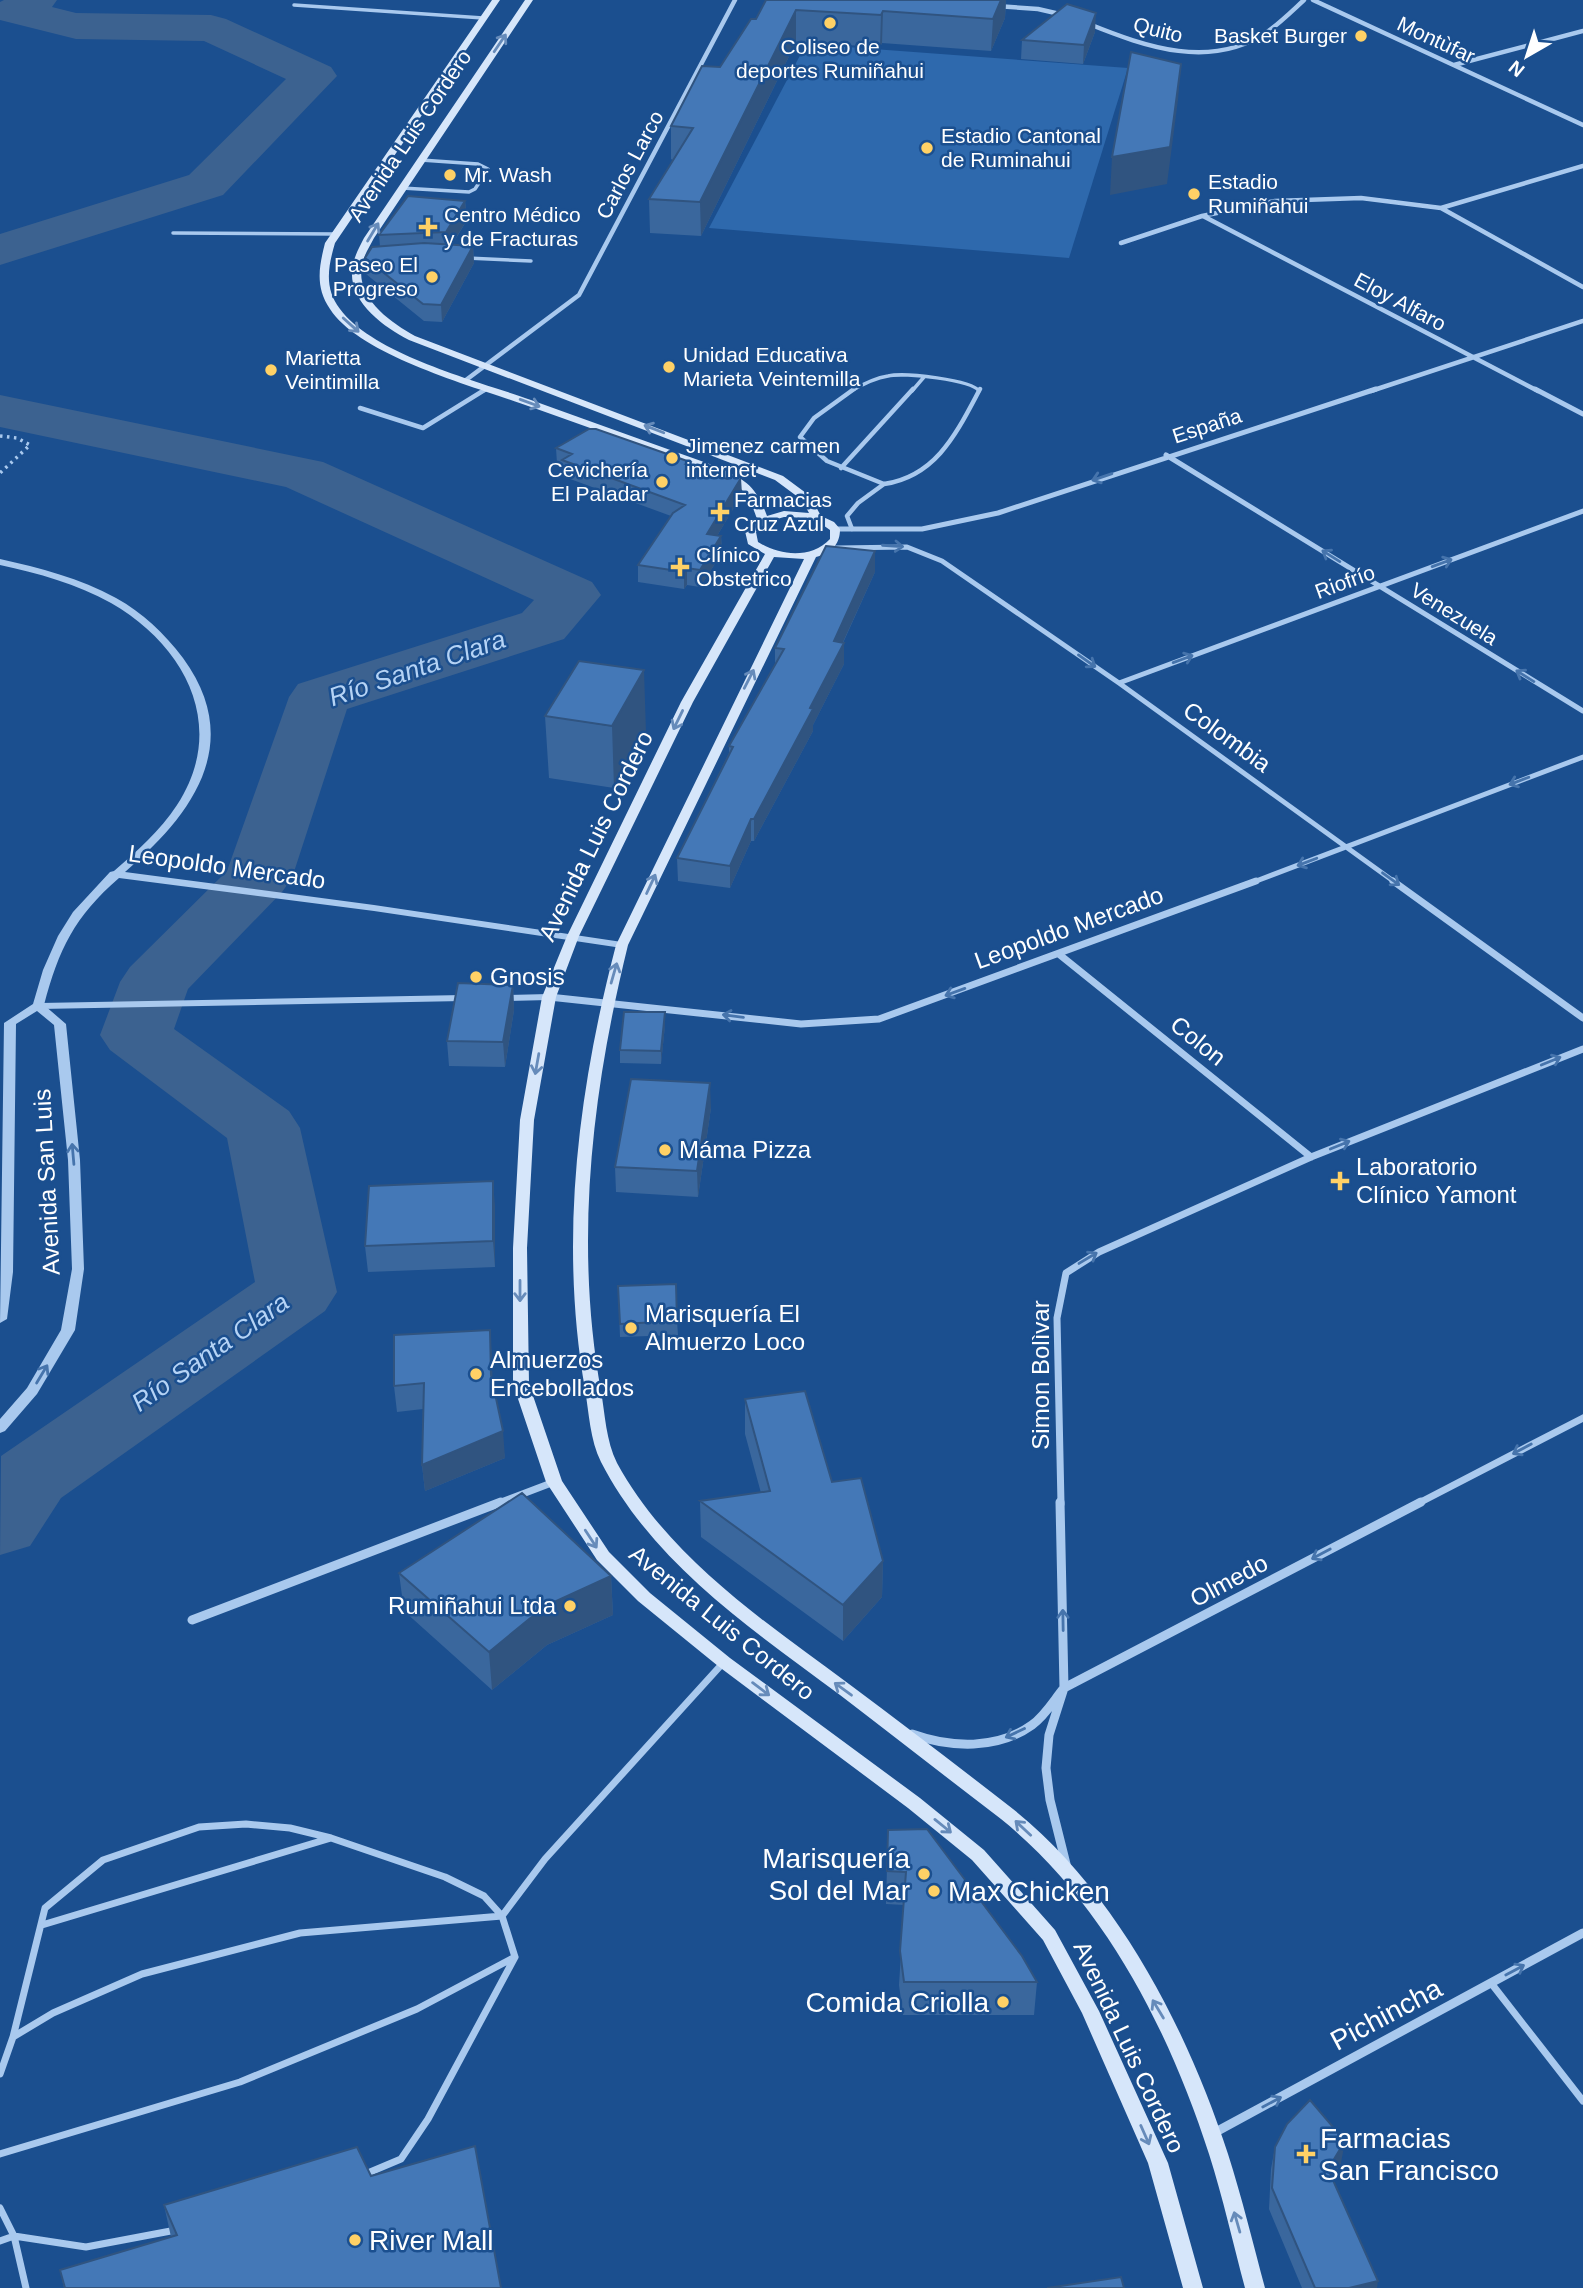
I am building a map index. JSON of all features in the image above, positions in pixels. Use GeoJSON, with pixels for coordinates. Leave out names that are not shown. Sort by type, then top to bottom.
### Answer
{"type":"FeatureCollection","features":[{"type":"Feature","properties":{"kind":"main road","name":"Avenida Luis Cordero"},"geometry":{"type":"LineString","coordinates":[[496,0],[335,234],[330,243],[323,279],[328,297],[340,315],[369,340],[487,388],[738,480],[755,494],[763,520]]}},
{"type":"Feature","properties":{"kind":"main road","name":"Avenida Luis Cordero"},"geometry":{"type":"LineString","coordinates":[[529,0],[369,237],[357,267],[362,295],[385,321],[412,338],[779,478],[806,498],[817,518]]}},
{"type":"Feature","properties":{"kind":"main road"},"geometry":{"type":"LineString","coordinates":[[795,514],[817,518],[835,529],[835,540],[825,549],[812,554],[771,553],[753,544],[749,537],[750,531],[763,520],[795,514]]}},
{"type":"Feature","properties":{"kind":"main road","name":"Avenida Luis Cordero"},"geometry":{"type":"LineString","coordinates":[[771,553],[687,702],[573,936],[549,997],[527,1120],[520,1248],[521,1384],[554,1482],[603,1556],[644,1597],[724,1662],[914,1803],[978,1855],[1049,1935],[1090,2011],[1158,2163],[1194,2288]]}},
{"type":"Feature","properties":{"kind":"main road","name":"Avenida Luis Cordero"},"geometry":{"type":"LineString","coordinates":[[812,554],[622,945],[606,1001],[587,1125],[580,1267],[585,1360],[607,1458],[639,1508],[715,1590],[758,1626],[894,1726],[1016,1821],[1068,1870],[1164,2018],[1212,2134],[1255,2288]]}},
{"type":"Feature","properties":{"kind":"street","name":"Carlos Larco"},"geometry":{"type":"LineString","coordinates":[[466,380],[579,295],[735,0]]}},
{"type":"Feature","properties":{"kind":"street","name":"Quito"},"geometry":{"type":"LineString","coordinates":[[1085,23],[1165,52],[1219,52],[1242,46],[1265,34],[1304,0]]}},
{"type":"Feature","properties":{"kind":"street","name":"Montùfar"},"geometry":{"type":"LineString","coordinates":[[1313,0],[1583,125]]}},
{"type":"Feature","properties":{"kind":"street"},"geometry":{"type":"LineString","coordinates":[[986,5],[1038,9],[1074,18]]}},
{"type":"Feature","properties":{"kind":"street"},"geometry":{"type":"LineString","coordinates":[[1453,65],[1583,32]]}},
{"type":"Feature","properties":{"kind":"street"},"geometry":{"type":"LineString","coordinates":[[1441,208],[1583,166]]}},
{"type":"Feature","properties":{"kind":"street"},"geometry":{"type":"LineString","coordinates":[[1121,243],[1202,216],[1275,201],[1361,198],[1441,208],[1583,287]]}},
{"type":"Feature","properties":{"kind":"street","name":"Eloy Alfaro"},"geometry":{"type":"LineString","coordinates":[[1202,216],[1583,414]]}},
{"type":"Feature","properties":{"kind":"street","name":"España"},"geometry":{"type":"LineString","coordinates":[[835,529],[922,528],[954,524],[998,513],[1166,455],[1583,321]]}},
{"type":"Feature","properties":{"kind":"street","name":"Venezuela"},"geometry":{"type":"LineString","coordinates":[[1166,455],[1583,711]]}},
{"type":"Feature","properties":{"kind":"street","name":"Riofrío"},"geometry":{"type":"LineString","coordinates":[[1119,683],[1583,511]]}},
{"type":"Feature","properties":{"kind":"street","name":"Colombia"},"geometry":{"type":"LineString","coordinates":[[825,549],[886,545],[925,552],[1119,683],[1583,1018]]}},
{"type":"Feature","properties":{"kind":"street","name":"Leopoldo Mercado"},"geometry":{"type":"LineString","coordinates":[[0,562],[47,573],[118,603],[147,622],[193,675],[207,724],[205,751],[197,778],[167,825],[114,874]]}},
{"type":"Feature","properties":{"kind":"street","name":"Leopoldo Mercado"},"geometry":{"type":"LineString","coordinates":[[549,997],[801,1024],[879,1019],[1060,955],[1583,757]]}},
{"type":"Feature","properties":{"kind":"street"},"geometry":{"type":"LineString","coordinates":[[114,874],[77,915],[51,959],[38,1006],[467,998]]}},
{"type":"Feature","properties":{"kind":"street","name":"Leopoldo Mercado"},"geometry":{"type":"LineString","coordinates":[[114,874],[374,908],[622,945]]}},
{"type":"Feature","properties":{"kind":"street","name":"Colon"},"geometry":{"type":"LineString","coordinates":[[1060,955],[1311,1157]]}},
{"type":"Feature","properties":{"kind":"street"},"geometry":{"type":"LineString","coordinates":[[494,998],[549,997]]}},
{"type":"Feature","properties":{"kind":"street","name":"Avenida San Luis"},"geometry":{"type":"LineString","coordinates":[[0,1319],[7,1272],[10,1023],[38,1006],[60,1024],[74,1160],[78,1269],[68,1330],[32,1391],[0,1427]]}},
{"type":"Feature","properties":{"kind":"street","name":"Simon Bolìvar"},"geometry":{"type":"LineString","coordinates":[[1068,1870],[1046,1784],[1050,1733],[1064,1688],[1057,1318],[1066,1273],[1098,1252],[1311,1157],[1583,1049]]}},
{"type":"Feature","properties":{"kind":"street","name":"Olmedo"},"geometry":{"type":"LineString","coordinates":[[894,1726],[921,1738],[952,1744],[982,1744],[1013,1737],[1034,1723],[1064,1688],[1583,1418]]}},
{"type":"Feature","properties":{"kind":"street"},"geometry":{"type":"LineString","coordinates":[[192,1620],[554,1482]]}},
{"type":"Feature","properties":{"kind":"street","name":"Pichincha"},"geometry":{"type":"LineString","coordinates":[[1212,2134],[1583,1933]]}},
{"type":"Feature","properties":{"kind":"lane"},"geometry":{"type":"LineString","coordinates":[[294,5],[483,18]]}},
{"type":"Feature","properties":{"kind":"lane"},"geometry":{"type":"LineString","coordinates":[[402,188],[469,192],[475,189],[488,169],[478,164],[421,160]]}},
{"type":"Feature","properties":{"kind":"lane"},"geometry":{"type":"LineString","coordinates":[[173,233],[335,234]]}},
{"type":"Feature","properties":{"kind":"lane"},"geometry":{"type":"LineString","coordinates":[[465,257],[531,261]]}},
{"type":"Feature","properties":{"kind":"lane"},"geometry":{"type":"LineString","coordinates":[[360,261],[372,260]]}},
{"type":"Feature","properties":{"kind":"lane"},"geometry":{"type":"LineString","coordinates":[[852,529],[846,516],[851,508],[884,484],[902,481],[938,458],[980,390],[977,386],[905,374],[880,376],[818,411],[803,425],[800,438],[810,451],[841,468],[884,484]]}},
{"type":"Feature","properties":{"kind":"lane"},"geometry":{"type":"LineString","coordinates":[[841,468],[924,377]]}},
{"type":"Feature","properties":{"kind":"lane"},"geometry":{"type":"LineString","coordinates":[[360,408],[423,428],[487,388]]}},
{"type":"Feature","properties":{"kind":"lane"},"geometry":{"type":"LineString","coordinates":[[13,2037],[53,2013],[142,1974],[300,1933],[502,1916],[545,1859],[724,1662]]}},
{"type":"Feature","properties":{"kind":"lane"},"geometry":{"type":"LineString","coordinates":[[0,2074],[13,2037],[45,1908],[103,1860],[199,1826],[246,1824],[290,1828],[331,1838],[445,1877],[484,1896],[502,1916],[515,1956],[428,2119],[401,2159],[354,2179]]}},
{"type":"Feature","properties":{"kind":"lane"},"geometry":{"type":"LineString","coordinates":[[42,1925],[331,1838]]}},
{"type":"Feature","properties":{"kind":"lane"},"geometry":{"type":"LineString","coordinates":[[0,2154],[240,2082],[417,2009],[515,1956]]}},
{"type":"Feature","properties":{"kind":"lane"},"geometry":{"type":"LineString","coordinates":[[1491,1983],[1583,2101]]}},
{"type":"Feature","properties":{"kind":"lane"},"geometry":{"type":"LineString","coordinates":[[0,2208],[14,2236],[26,2288]]}},
{"type":"Feature","properties":{"kind":"lane"},"geometry":{"type":"LineString","coordinates":[[0,2241],[14,2236],[86,2247],[183,2228]]}},
{"type":"Feature","properties":{"kind":"path"},"geometry":{"type":"LineString","coordinates":[[0,436],[23,440],[30,445],[0,472]]}},
{"type":"Feature","properties":{"kind":"shaded area","name":"Estadio Cantonal de Ruminahui"},"geometry":{"type":"Polygon","coordinates":[[[806,44],[1128,68],[1069,258],[709,228],[806,44]]]}},
{"type":"Feature","properties":{"kind":"building"},"geometry":{"type":"Polygon","coordinates":[[[766,0],[1001,0],[993,19],[883,11],[881,15],[796,10],[700,202],[649,199],[693,128],[671,126],[702,66],[720,67],[751,19],[756,19],[766,0]]]}},
{"type":"Feature","properties":{"kind":"building"},"geometry":{"type":"Polygon","coordinates":[[[1067,4],[1096,13],[1084,45],[1022,40],[1067,4]]]}},
{"type":"Feature","properties":{"kind":"building"},"geometry":{"type":"Polygon","coordinates":[[[1131,52],[1181,64],[1170,147],[1112,157],[1131,52]]]}},
{"type":"Feature","properties":{"kind":"building"},"geometry":{"type":"Polygon","coordinates":[[[408,196],[465,201],[446,232],[379,235],[408,196]]]}},
{"type":"Feature","properties":{"kind":"building"},"geometry":{"type":"Polygon","coordinates":[[[424,243],[473,246],[441,305],[423,304],[365,258],[372,247],[424,243]]]}},
{"type":"Feature","properties":{"kind":"building"},"geometry":{"type":"Polygon","coordinates":[[[589,429],[596,429],[690,462],[686,464],[727,479],[739,474],[741,478],[707,534],[721,536],[700,570],[687,568],[684,572],[638,565],[673,513],[685,505],[562,460],[572,454],[556,448],[589,429]]]}},
{"type":"Feature","properties":{"kind":"building"},"geometry":{"type":"Polygon","coordinates":[[[826,546],[875,551],[834,641],[844,643],[810,708],[813,709],[754,819],[751,819],[730,866],[677,858],[733,747],[729,746],[784,649],[775,648],[826,546]]]}},
{"type":"Feature","properties":{"kind":"building"},"geometry":{"type":"Polygon","coordinates":[[[579,661],[644,670],[612,726],[545,716],[579,661]]]}},
{"type":"Feature","properties":{"kind":"building"},"geometry":{"type":"Polygon","coordinates":[[[458,983],[513,985],[503,1042],[447,1041],[458,983]]]}},
{"type":"Feature","properties":{"kind":"building"},"geometry":{"type":"Polygon","coordinates":[[[624,1012],[665,1012],[661,1051],[620,1050],[624,1012]]]}},
{"type":"Feature","properties":{"kind":"building"},"geometry":{"type":"Polygon","coordinates":[[[631,1079],[710,1083],[697,1171],[615,1167],[631,1079]]]}},
{"type":"Feature","properties":{"kind":"building"},"geometry":{"type":"Polygon","coordinates":[[[493,1181],[493,1241],[365,1246],[369,1186],[493,1181]]]}},
{"type":"Feature","properties":{"kind":"building"},"geometry":{"type":"Polygon","coordinates":[[[676,1284],[677,1321],[620,1324],[618,1286],[676,1284]]]}},
{"type":"Feature","properties":{"kind":"building"},"geometry":{"type":"Polygon","coordinates":[[[490,1330],[491,1375],[503,1431],[422,1465],[424,1383],[394,1386],[394,1335],[490,1330]]]}},
{"type":"Feature","properties":{"kind":"building"},"geometry":{"type":"Polygon","coordinates":[[[805,1391],[832,1482],[861,1478],[883,1561],[843,1605],[700,1501],[770,1491],[745,1399],[805,1391]]]}},
{"type":"Feature","properties":{"kind":"building"},"geometry":{"type":"Polygon","coordinates":[[[522,1493],[611,1576],[545,1606],[489,1652],[399,1573],[522,1493]]]}},
{"type":"Feature","properties":{"kind":"building"},"geometry":{"type":"Polygon","coordinates":[[[927,1829],[1022,1956],[1037,1982],[904,1982],[900,1951],[906,1872],[887,1871],[888,1830],[927,1829]]]}},
{"type":"Feature","properties":{"kind":"building"},"geometry":{"type":"Polygon","coordinates":[[[1310,2100],[1345,2141],[1328,2169],[1378,2281],[1349,2288],[1315,2288],[1272,2188],[1275,2147],[1287,2124],[1310,2100]]]}},
{"type":"Feature","properties":{"kind":"building"},"geometry":{"type":"Polygon","coordinates":[[[475,2146],[501,2288],[65,2288],[60,2270],[177,2235],[164,2205],[357,2147],[371,2176],[475,2146]]]}},
{"type":"Feature","properties":{"kind":"building"},"geometry":{"type":"Polygon","coordinates":[[[1121,2277],[1124,2288],[1047,2288],[1121,2277]]]}},
{"type":"Feature","properties":{"kind":"waterway","name":"Río Santa Clara"},"geometry":{"type":"LineString","coordinates":[[0,250],[206,185],[315,76],[211,28],[76,26],[15,11],[36,0]]}},
{"type":"Feature","properties":{"kind":"waterway","name":"Río Santa Clara"},"geometry":{"type":"LineString","coordinates":[[0,411],[303,474],[571,595],[543,626],[320,697],[258,878],[155,982],[136,1035],[263,1128],[297,1292],[31,1477],[0,1524]]}},
{"type":"Feature","properties":{"kind":"place","name":"Coliseo de deportes Rumiñahui"},"geometry":{"type":"Point","coordinates":[830,23]}},
{"type":"Feature","properties":{"kind":"place","name":"Basket Burger"},"geometry":{"type":"Point","coordinates":[1361,36]}},
{"type":"Feature","properties":{"kind":"place","name":"Estadio Cantonal de Ruminahui"},"geometry":{"type":"Point","coordinates":[927,148]}},
{"type":"Feature","properties":{"kind":"place","name":"Mr. Wash"},"geometry":{"type":"Point","coordinates":[450,175]}},
{"type":"Feature","properties":{"kind":"place","name":"Estadio Rumiñahui"},"geometry":{"type":"Point","coordinates":[1194,194]}},
{"type":"Feature","properties":{"kind":"place","name":"Centro Médico y de Fracturas"},"geometry":{"type":"Point","coordinates":[428,227]}},
{"type":"Feature","properties":{"kind":"place","name":"Paseo El Progreso"},"geometry":{"type":"Point","coordinates":[432,277]}},
{"type":"Feature","properties":{"kind":"place","name":"Unidad Educativa Marieta Veintemilla"},"geometry":{"type":"Point","coordinates":[669,367]}},
{"type":"Feature","properties":{"kind":"place","name":"Marietta Veintimilla"},"geometry":{"type":"Point","coordinates":[271,370]}},
{"type":"Feature","properties":{"kind":"place","name":"Jimenez carmen internet"},"geometry":{"type":"Point","coordinates":[672,458]}},
{"type":"Feature","properties":{"kind":"place","name":"Cevichería El Paladar"},"geometry":{"type":"Point","coordinates":[662,482]}},
{"type":"Feature","properties":{"kind":"place","name":"Farmacias Cruz Azul"},"geometry":{"type":"Point","coordinates":[720,512]}},
{"type":"Feature","properties":{"kind":"place","name":"Clínico Obstetrico"},"geometry":{"type":"Point","coordinates":[680,567]}},
{"type":"Feature","properties":{"kind":"place","name":"Gnosis"},"geometry":{"type":"Point","coordinates":[476,977]}},
{"type":"Feature","properties":{"kind":"place","name":"Máma Pizza"},"geometry":{"type":"Point","coordinates":[665,1150]}},
{"type":"Feature","properties":{"kind":"place","name":"Laboratorio Clínico Yamont"},"geometry":{"type":"Point","coordinates":[1340,1181]}},
{"type":"Feature","properties":{"kind":"place","name":"Marisquería El Almuerzo Loco"},"geometry":{"type":"Point","coordinates":[631,1328]}},
{"type":"Feature","properties":{"kind":"place","name":"Almuerzos Encebollados"},"geometry":{"type":"Point","coordinates":[476,1374]}},
{"type":"Feature","properties":{"kind":"place","name":"Rumiñahui Ltda"},"geometry":{"type":"Point","coordinates":[570,1606]}},
{"type":"Feature","properties":{"kind":"place","name":"Marisquería Sol del Mar"},"geometry":{"type":"Point","coordinates":[924,1874]}},
{"type":"Feature","properties":{"kind":"place","name":"Max Chicken"},"geometry":{"type":"Point","coordinates":[934,1891]}},
{"type":"Feature","properties":{"kind":"place","name":"Comida Criolla"},"geometry":{"type":"Point","coordinates":[1003,2002]}},
{"type":"Feature","properties":{"kind":"place","name":"Farmacias San Francisco"},"geometry":{"type":"Point","coordinates":[1306,2154]}},
{"type":"Feature","properties":{"kind":"place","name":"River Mall"},"geometry":{"type":"Point","coordinates":[355,2240]}}]}
